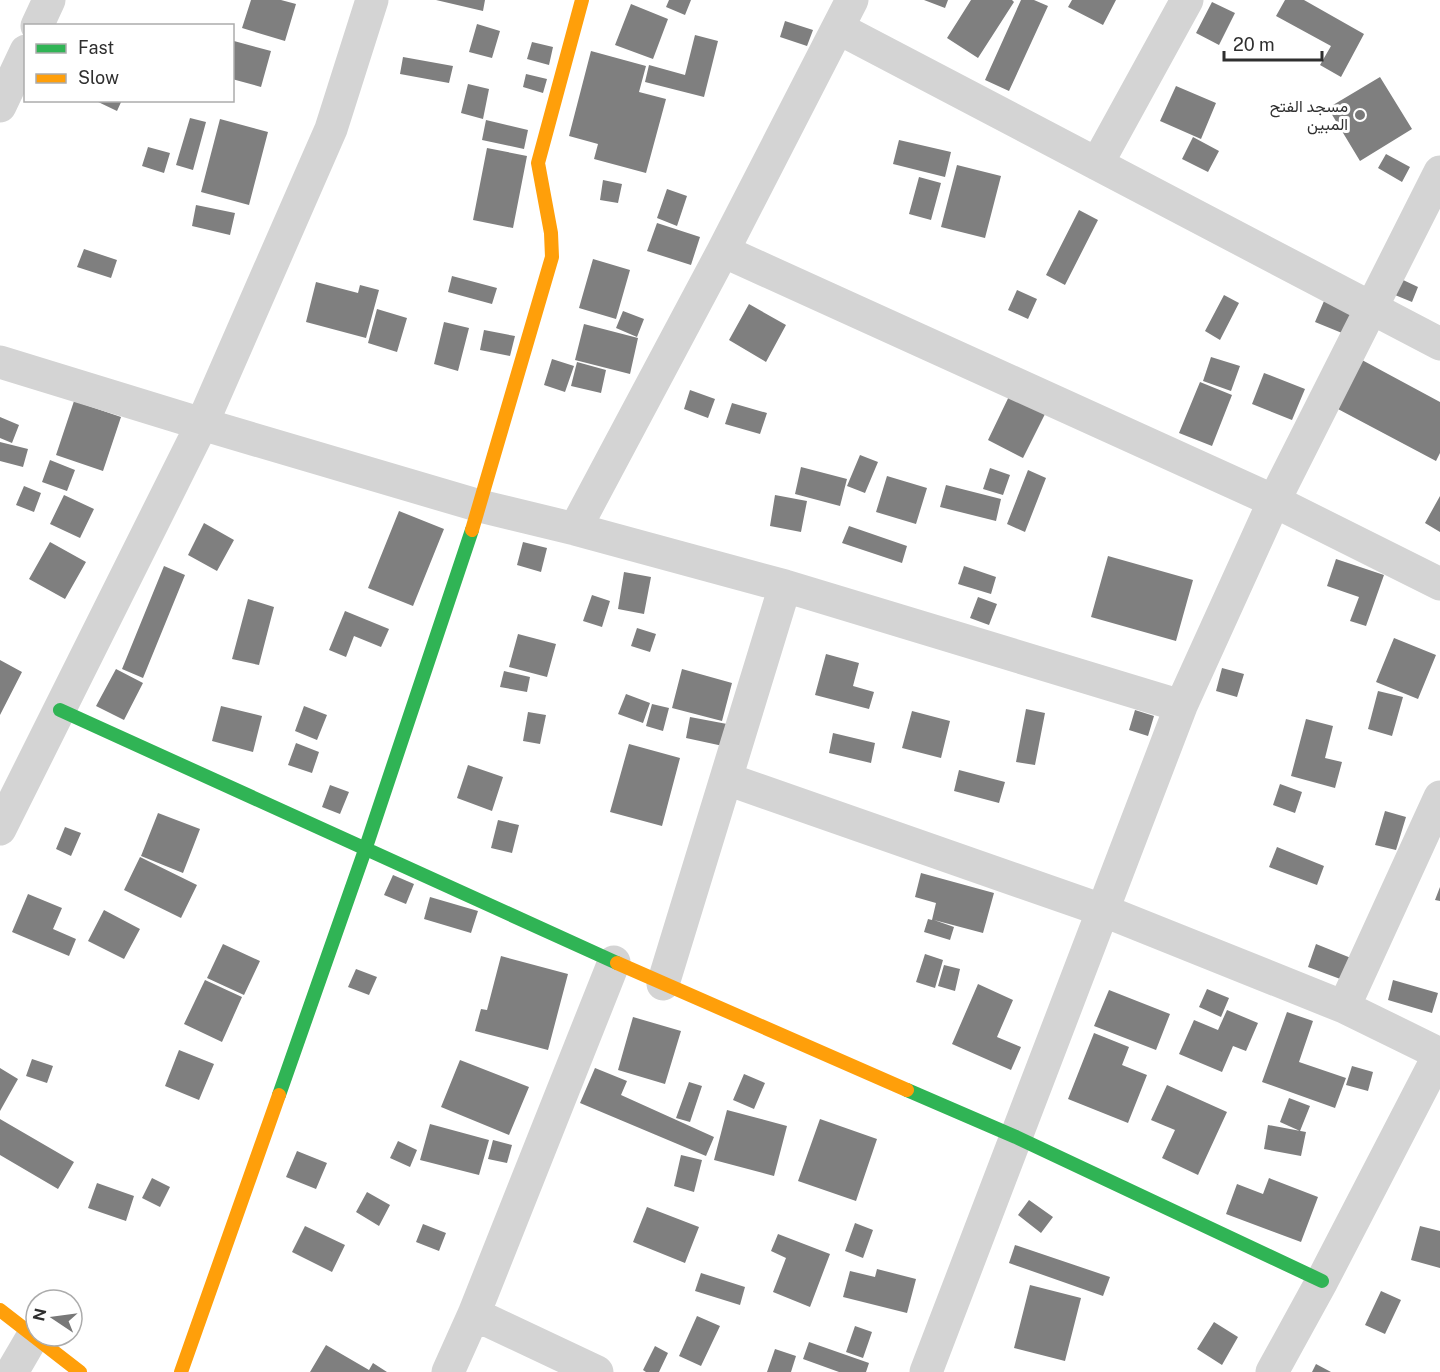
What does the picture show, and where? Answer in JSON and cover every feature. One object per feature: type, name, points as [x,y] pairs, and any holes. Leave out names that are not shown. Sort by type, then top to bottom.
[{"type":"street","points":[[38,24],[49,0]]},
{"type":"street","points":[[0,830],[202,424],[331,129],[372,0]]},
{"type":"street","points":[[181,1372],[365,850],[480,506],[552,257],[551,225],[539,178],[538,163],[582,0]]},
{"type":"street","points":[[1097,164],[1187,0]]},
{"type":"street","points":[[575,529],[723,251],[845,14],[1097,164],[1440,344]]},
{"type":"street","points":[[0,106],[24,55]]},
{"type":"street","points":[[926,1372],[1181,706],[1274,501],[1440,172]]},
{"type":"street","points":[[723,251],[1274,501],[1440,584]]},
{"type":"street","points":[[0,362],[480,506],[575,529],[785,586],[1181,706]]},
{"type":"street","points":[[663,984],[728,780],[785,586]]},
{"type":"street","points":[[60,710],[663,984],[1016,1137],[1322,1281]]},
{"type":"street","points":[[728,780],[1102,910],[1344,1007],[1440,1054],[1272,1372]]},
{"type":"street","points":[[1344,1007],[1440,797]]},
{"type":"street","points":[[448,1372],[474,1314],[614,962]]},
{"type":"street","points":[[0,1310],[24,1329]]},
{"type":"street","points":[[474,1314],[597,1372]]},
{"type":"street","points":[[12,1372],[26,1348]]},
{"type":"street","points":[[49,1348],[80,1372]]},
{"type":"building","points":[[251,0],[281,0],[296,4],[285,41],[242,28]]},
{"type":"building","points":[[436,0],[485,0],[483,11]]},
{"type":"building","points":[[669,0],[691,0],[685,15],[666,7]]},
{"type":"building","points":[[924,0],[948,0],[945,8]]},
{"type":"building","points":[[971,0],[1012,0],[1014,2],[978,58],[947,38]]},
{"type":"building","points":[[1021,0],[1034,0],[1048,6],[1009,91],[985,80]]},
{"type":"building","points":[[1072,0],[1116,0],[1103,25],[1068,7]]},
{"type":"building","points":[[1285,0],[1304,0],[1364,34],[1341,77],[1320,65],[1331,46],[1276,16]]},
{"type":"building","points":[[1212,2],[1235,13],[1219,45],[1196,33]]},
{"type":"building","points":[[631,4],[668,19],[653,59],[615,45]]},
{"type":"building","points":[[785,21],[813,30],[807,46],[780,37]]},
{"type":"building","points":[[477,24],[500,31],[492,58],[469,52]]},
{"type":"building","points":[[695,35],[718,41],[704,97],[645,82],[649,65],[685,75]]},
{"type":"building","points":[[234,41],[271,51],[261,87],[234,80]]},
{"type":"building","points":[[532,42],[553,47],[549,65],[527,59]]},
{"type":"building","points":[[591,51],[646,66],[639,92],[666,99],[646,173],[594,159],[598,144],[569,136]]},
{"type":"building","points":[[403,57],[453,66],[449,83],[400,74]]},
{"type":"building","points":[[526,74],[547,79],[543,93],[523,87]]},
{"type":"building","points":[[1380,77],[1412,129],[1360,161],[1328,108]]},
{"type":"building","points":[[468,84],[489,89],[483,119],[461,113]]},
{"type":"building","points":[[1176,86],[1216,103],[1201,139],[1160,121]]},
{"type":"building","points":[[98,102],[121,102],[117,111]]},
{"type":"building","points":[[190,118],[206,122],[193,170],[176,165]]},
{"type":"building","points":[[220,119],[268,132],[249,205],[201,192]]},
{"type":"building","points":[[486,120],[528,130],[524,149],[482,140]]},
{"type":"building","points":[[1193,137],[1219,151],[1208,172],[1182,159]]},
{"type":"building","points":[[899,140],[951,152],[945,177],[893,164]]},
{"type":"building","points":[[148,147],[170,153],[164,173],[142,166]]},
{"type":"building","points":[[487,148],[527,156],[513,228],[473,220]]},
{"type":"building","points":[[1386,154],[1410,167],[1402,182],[1378,168]]},
{"type":"building","points":[[957,165],[1001,176],[985,238],[941,227]]},
{"type":"building","points":[[919,177],[941,183],[931,220],[909,214]]},
{"type":"building","points":[[603,180],[622,184],[618,203],[600,200]]},
{"type":"building","points":[[667,189],[687,196],[677,226],[657,218]]},
{"type":"building","points":[[196,205],[235,213],[230,235],[192,226]]},
{"type":"building","points":[[1079,210],[1098,220],[1065,285],[1046,275]]},
{"type":"building","points":[[657,223],[700,237],[691,265],[647,251]]},
{"type":"building","points":[[84,249],[117,260],[111,278],[77,267]]},
{"type":"building","points":[[593,259],[630,270],[616,319],[579,308]]},
{"type":"building","points":[[452,276],[497,288],[492,304],[448,292]]},
{"type":"building","points":[[1401,279],[1418,287],[1412,302],[1395,295]]},
{"type":"building","points":[[316,282],[358,293],[360,285],[379,290],[366,338],[306,322]]},
{"type":"building","points":[[1017,290],[1037,299],[1028,319],[1008,310]]},
{"type":"building","points":[[1327,294],[1355,305],[1342,333],[1315,322]]},
{"type":"building","points":[[1224,295],[1239,303],[1220,340],[1205,331]]},
{"type":"building","points":[[749,304],[786,325],[766,362],[729,340]]},
{"type":"building","points":[[377,309],[407,318],[397,352],[368,343]]},
{"type":"building","points":[[623,311],[644,319],[637,337],[616,328]]},
{"type":"building","points":[[444,322],[469,328],[458,371],[434,364]]},
{"type":"building","points":[[584,324],[638,338],[630,374],[575,360]]},
{"type":"building","points":[[484,330],[515,336],[510,356],[480,350]]},
{"type":"building","points":[[1211,357],[1240,366],[1231,391],[1203,381]]},
{"type":"building","points":[[552,359],[574,366],[565,392],[544,385]]},
{"type":"building","points":[[1362,360],[1440,402],[1440,453],[1436,461],[1336,408]]},
{"type":"building","points":[[577,362],[606,370],[601,393],[571,386]]},
{"type":"building","points":[[1264,373],[1305,389],[1292,420],[1252,404]]},
{"type":"building","points":[[1200,382],[1232,395],[1212,446],[1179,433]]},
{"type":"building","points":[[1013,388],[1049,406],[1023,458],[988,440]]},
{"type":"building","points":[[690,390],[715,399],[708,418],[684,409]]},
{"type":"building","points":[[74,401],[121,417],[103,471],[56,455]]},
{"type":"building","points":[[732,403],[767,413],[760,434],[725,424]]},
{"type":"building","points":[[0,417],[19,425],[12,443],[0,438]]},
{"type":"building","points":[[0,442],[28,449],[23,467],[0,461]]},
{"type":"building","points":[[860,455],[878,462],[865,493],[847,486]]},
{"type":"building","points":[[50,460],[75,470],[67,491],[42,482]]},
{"type":"building","points":[[801,467],[847,479],[840,506],[795,494]]},
{"type":"building","points":[[990,468],[1010,475],[1003,495],[983,489]]},
{"type":"building","points":[[1028,470],[1046,478],[1025,532],[1007,524]]},
{"type":"building","points":[[887,476],[927,488],[916,524],[876,512]]},
{"type":"building","points":[[946,485],[1001,499],[996,521],[940,507]]},
{"type":"building","points":[[24,486],[41,493],[34,512],[16,505]]},
{"type":"building","points":[[64,495],[94,509],[80,538],[50,524]]},
{"type":"building","points":[[775,495],[807,501],[801,532],[770,526]]},
{"type":"building","points":[[1440,496],[1440,532],[1425,523]]},
{"type":"building","points":[[399,511],[444,529],[413,606],[368,588]]},
{"type":"building","points":[[204,523],[234,540],[217,571],[188,555]]},
{"type":"building","points":[[849,526],[907,546],[902,563],[842,543]]},
{"type":"building","points":[[50,542],[86,562],[65,599],[29,579]]},
{"type":"building","points":[[523,542],[547,548],[541,572],[517,565]]},
{"type":"building","points":[[1108,556],[1193,580],[1176,641],[1091,617]]},
{"type":"building","points":[[1336,559],[1384,575],[1366,626],[1350,621],[1359,597],[1327,586]]},
{"type":"building","points":[[164,566],[185,575],[143,678],[122,669]]},
{"type":"building","points":[[964,566],[996,577],[991,594],[958,584]]},
{"type":"building","points":[[624,572],[651,577],[644,614],[618,609]]},
{"type":"building","points":[[592,595],[610,601],[602,627],[583,621]]},
{"type":"building","points":[[978,597],[997,604],[989,625],[970,618]]},
{"type":"building","points":[[248,599],[274,607],[259,665],[232,659]]},
{"type":"building","points":[[345,611],[389,629],[381,647],[354,636],[346,657],[329,650]]},
{"type":"building","points":[[637,628],[656,634],[650,652],[631,646]]},
{"type":"building","points":[[518,634],[556,644],[547,677],[509,667]]},
{"type":"building","points":[[1394,638],[1436,655],[1418,699],[1376,682]]},
{"type":"building","points":[[826,654],[859,663],[853,686],[874,692],[869,709],[815,695]]},
{"type":"building","points":[[0,660],[22,672],[0,715]]},
{"type":"building","points":[[1222,668],[1244,674],[1237,697],[1216,691]]},
{"type":"building","points":[[116,669],[143,683],[124,720],[96,706]]},
{"type":"building","points":[[682,669],[732,683],[722,721],[672,708]]},
{"type":"building","points":[[504,671],[530,677],[527,692],[500,687]]},
{"type":"building","points":[[1378,691],[1403,697],[1392,736],[1368,729]]},
{"type":"building","points":[[626,694],[650,703],[643,723],[618,714]]},
{"type":"building","points":[[652,704],[669,708],[663,731],[646,726]]},
{"type":"building","points":[[221,706],[262,716],[253,752],[212,741]]},
{"type":"building","points":[[304,706],[327,715],[317,740],[295,731]]},
{"type":"building","points":[[1026,709],[1045,713],[1035,765],[1016,762]]},
{"type":"building","points":[[1135,710],[1154,716],[1148,736],[1129,730]]},
{"type":"building","points":[[912,711],[950,721],[941,758],[902,748]]},
{"type":"building","points":[[528,712],[546,715],[540,744],[523,741]]},
{"type":"building","points":[[690,717],[727,724],[723,746],[686,738]]},
{"type":"building","points":[[1306,719],[1333,726],[1325,758],[1342,762],[1335,788],[1291,776]]},
{"type":"building","points":[[833,733],[875,743],[871,763],[829,753]]},
{"type":"building","points":[[296,743],[319,752],[312,773],[288,765]]},
{"type":"building","points":[[629,744],[680,758],[662,826],[610,812]]},
{"type":"building","points":[[468,765],[503,777],[492,811],[457,798]]},
{"type":"building","points":[[959,770],[1005,782],[999,803],[954,791]]},
{"type":"building","points":[[1280,784],[1302,792],[1295,813],[1273,805]]},
{"type":"building","points":[[330,785],[349,792],[340,814],[322,807]]},
{"type":"building","points":[[1385,811],[1406,817],[1396,850],[1375,845]]},
{"type":"building","points":[[158,813],[200,829],[183,873],[141,856]]},
{"type":"building","points":[[498,820],[519,825],[512,853],[491,848]]},
{"type":"building","points":[[65,827],[81,833],[71,856],[56,849]]},
{"type":"building","points":[[1277,847],[1324,866],[1317,885],[1269,867]]},
{"type":"building","points":[[140,857],[197,885],[181,918],[124,890]]},
{"type":"building","points":[[921,873],[994,893],[983,933],[934,920],[954,927],[950,940],[924,932],[928,919],[932,920],[936,903],[915,897]]},
{"type":"building","points":[[393,875],[414,884],[406,904],[384,895]]},
{"type":"building","points":[[1440,887],[1440,901],[1435,900]]},
{"type":"building","points":[[28,894],[62,908],[53,929],[76,939],[69,956],[12,932]]},
{"type":"building","points":[[430,897],[478,911],[471,933],[424,919]]},
{"type":"building","points":[[104,910],[140,929],[124,959],[88,941]]},
{"type":"building","points":[[223,944],[260,961],[244,995],[207,978]]},
{"type":"building","points":[[1316,944],[1351,958],[1343,980],[1308,967]]},
{"type":"building","points":[[925,954],[943,960],[935,988],[916,982]]},
{"type":"building","points":[[501,956],[568,974],[548,1050],[475,1031],[481,1009],[487,1010]]},
{"type":"building","points":[[944,965],[960,969],[955,991],[938,986]]},
{"type":"building","points":[[356,969],[377,977],[369,995],[348,987]]},
{"type":"building","points":[[205,980],[242,997],[222,1042],[184,1024]]},
{"type":"building","points":[[1393,980],[1438,993],[1432,1013],[1388,1000]]},
{"type":"building","points":[[978,984],[1013,1000],[997,1037],[1021,1047],[1011,1070],[952,1044]]},
{"type":"building","points":[[1207,989],[1229,998],[1221,1017],[1199,1007]]},
{"type":"building","points":[[1109,990],[1170,1014],[1156,1050],[1094,1026]]},
{"type":"building","points":[[1227,1010],[1258,1023],[1246,1051],[1233,1046],[1222,1072],[1179,1054],[1194,1020],[1218,1030]]},
{"type":"building","points":[[1287,1012],[1313,1021],[1299,1062],[1346,1078],[1335,1108],[1262,1082]]},
{"type":"building","points":[[633,1017],[681,1031],[665,1084],[618,1070]]},
{"type":"building","points":[[1094,1033],[1129,1047],[1122,1065],[1147,1075],[1128,1123],[1068,1099]]},
{"type":"building","points":[[179,1050],[214,1064],[199,1100],[165,1086]]},
{"type":"building","points":[[32,1059],[53,1066],[47,1083],[26,1076]]},
{"type":"building","points":[[460,1060],[529,1087],[509,1135],[441,1107]]},
{"type":"building","points":[[1352,1066],[1373,1072],[1368,1091],[1346,1085]]},
{"type":"building","points":[[0,1068],[18,1079],[0,1111]]},
{"type":"building","points":[[595,1068],[627,1081],[621,1095],[714,1137],[706,1156],[580,1103]]},
{"type":"building","points":[[744,1074],[765,1083],[754,1109],[733,1100]]},
{"type":"building","points":[[689,1082],[702,1086],[690,1122],[676,1118]]},
{"type":"building","points":[[1167,1085],[1227,1112],[1198,1175],[1162,1158],[1175,1130],[1151,1120]]},
{"type":"building","points":[[1289,1098],[1310,1106],[1300,1131],[1280,1122]]},
{"type":"building","points":[[727,1110],[787,1126],[774,1176],[714,1160]]},
{"type":"building","points":[[0,1119],[74,1162],[58,1189],[0,1155]]},
{"type":"building","points":[[820,1119],[877,1139],[856,1201],[798,1181]]},
{"type":"building","points":[[430,1124],[489,1140],[479,1175],[420,1160]]},
{"type":"building","points":[[1268,1125],[1306,1132],[1301,1156],[1264,1149]]},
{"type":"building","points":[[493,1140],[512,1145],[507,1163],[488,1159]]},
{"type":"building","points":[[398,1141],[417,1150],[410,1167],[390,1158]]},
{"type":"building","points":[[297,1151],[327,1163],[316,1189],[286,1177]]},
{"type":"building","points":[[681,1155],[702,1160],[694,1192],[674,1186]]},
{"type":"building","points":[[152,1178],[170,1187],[160,1207],[142,1198]]},
{"type":"building","points":[[1269,1178],[1318,1197],[1301,1242],[1226,1214],[1237,1184],[1263,1194]]},
{"type":"building","points":[[97,1183],[134,1196],[126,1221],[88,1208]]},
{"type":"building","points":[[367,1192],[390,1205],[379,1226],[356,1212]]},
{"type":"building","points":[[1029,1200],[1053,1217],[1041,1233],[1018,1215]]},
{"type":"building","points":[[647,1207],[699,1227],[685,1263],[633,1242]]},
{"type":"building","points":[[855,1223],[873,1230],[863,1258],[845,1251]]},
{"type":"building","points":[[423,1224],[446,1233],[439,1251],[416,1242]]},
{"type":"building","points":[[305,1226],[345,1245],[332,1272],[292,1252]]},
{"type":"building","points":[[1420,1226],[1440,1231],[1440,1268],[1411,1260]]},
{"type":"building","points":[[778,1234],[830,1254],[810,1307],[773,1292],[786,1258],[771,1251]]},
{"type":"building","points":[[1015,1245],[1110,1277],[1103,1296],[1009,1263]]},
{"type":"building","points":[[877,1269],[916,1279],[907,1313],[843,1297],[850,1271],[875,1277]]},
{"type":"building","points":[[701,1273],[745,1287],[740,1305],[695,1291]]},
{"type":"building","points":[[1030,1285],[1081,1298],[1065,1361],[1014,1348]]},
{"type":"building","points":[[1381,1291],[1401,1300],[1385,1334],[1365,1325]]},
{"type":"building","points":[[697,1316],[720,1326],[701,1366],[679,1356]]},
{"type":"building","points":[[1214,1322],[1238,1337],[1222,1365],[1197,1349]]},
{"type":"building","points":[[855,1326],[872,1332],[863,1358],[846,1352]]},
{"type":"building","points":[[809,1342],[869,1363],[866,1372],[839,1372],[803,1359]]},
{"type":"building","points":[[326,1345],[369,1370],[373,1363],[387,1372],[310,1372]]},
{"type":"building","points":[[655,1346],[668,1353],[659,1372],[646,1372],[643,1370]]},
{"type":"building","points":[[775,1349],[796,1356],[791,1372],[767,1372]]},
{"type":"building","points":[[1316,1364],[1331,1372],[1312,1372]]},
{"type":"traffic: fast","points":[[279,1095],[365,850],[472,530]]},
{"type":"traffic: fast","points":[[60,710],[617,963]]},
{"type":"traffic: fast","points":[[907,1090],[1016,1137],[1322,1281]]},
{"type":"traffic: slow","points":[[472,530],[552,257],[551,233],[538,163],[582,0]]},
{"type":"traffic: slow","points":[[617,963],[907,1090]]},
{"type":"traffic: slow","points":[[181,1372],[279,1095]]},
{"type":"traffic: slow","points":[[0,1310],[80,1372]]},
{"type":"place","name":"مسجد الفتح المبين","points":[[1360,115]]}]
